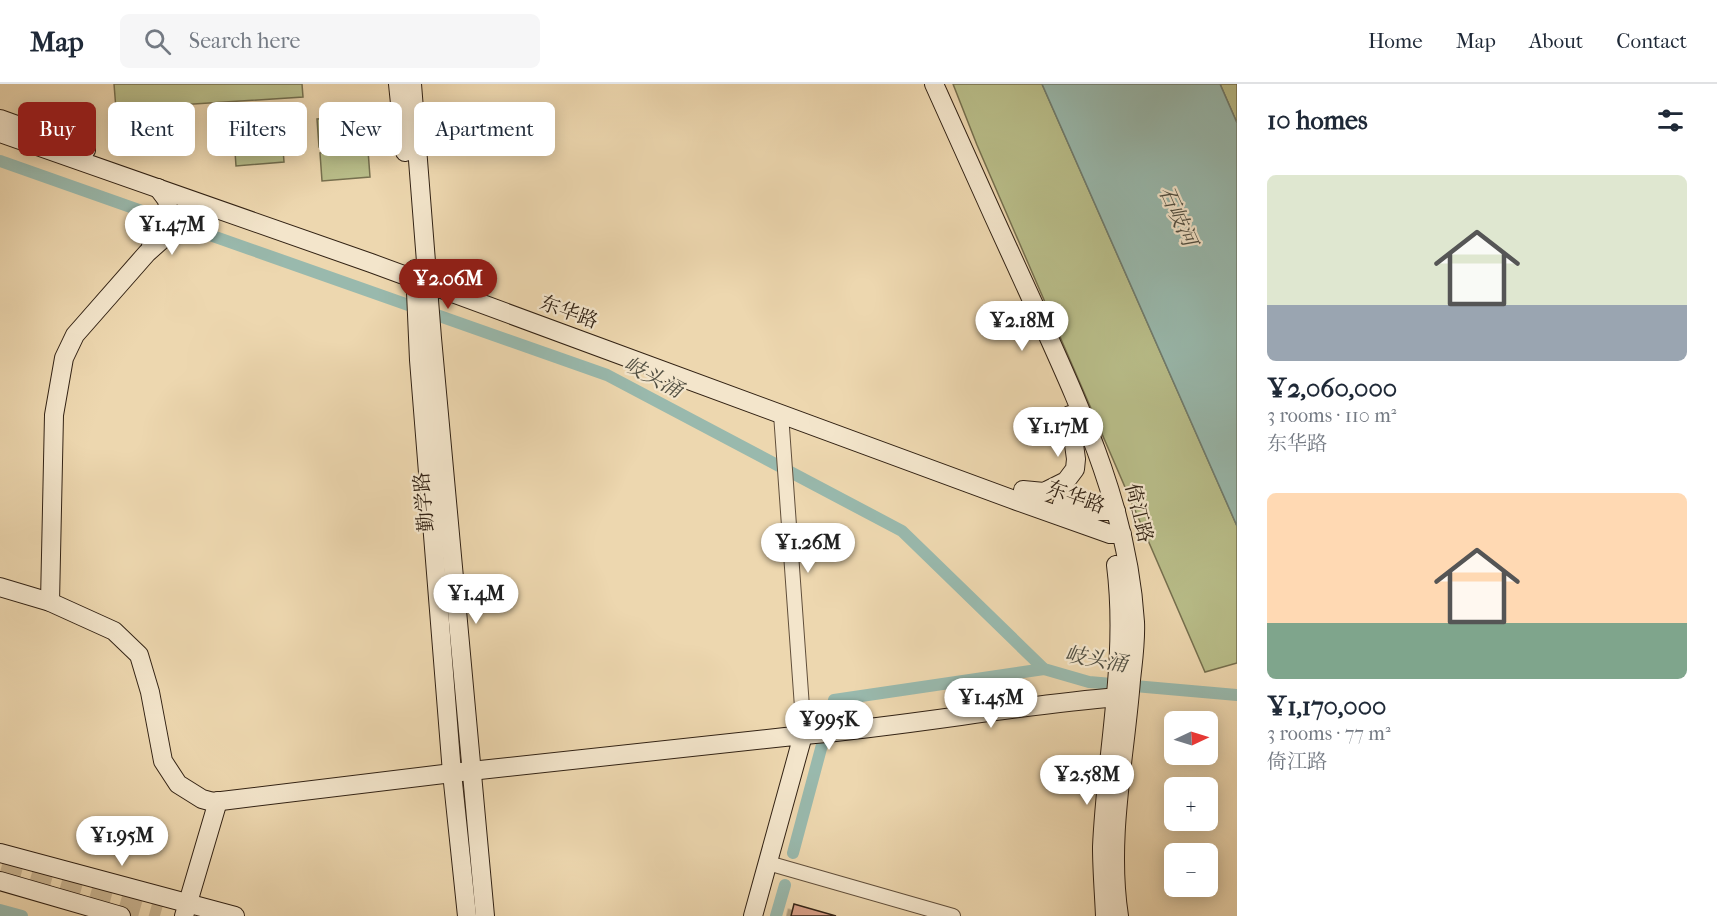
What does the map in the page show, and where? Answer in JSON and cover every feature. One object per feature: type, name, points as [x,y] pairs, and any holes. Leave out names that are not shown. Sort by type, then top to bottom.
[{"type":"main road","name":"勤学路","points":[[398,84],[422,277]]},
{"type":"main road","name":"勤学路","points":[[412,84],[452,773],[467,916]]},
{"type":"main road","name":"倚江路","points":[[922,84],[1111,511]]},
{"type":"main road","name":"倚江路","points":[[934,84],[1082,410],[1108,478],[1116,534],[1119,585],[1127,623],[1116,851],[1119,916]]},
{"type":"main road","name":"东华路","points":[[0,118],[781,414],[1116,534]]},
{"type":"main road","name":"东华路","points":[[0,133],[218,211],[422,277],[1080,511],[1111,511]]},
{"type":"main road","points":[[158,188],[167,200],[167,228]]},
{"type":"main road","points":[[50,602],[54,415],[64,358],[75,335],[167,228],[193,212],[210,209],[218,211]]},
{"type":"main road","name":"勤学路","points":[[425,335],[486,916]]},
{"type":"main road","points":[[1023,490],[1044,492],[1066,481],[1075,469],[1076,459],[1070,415]]},
{"type":"main road","points":[[0,587],[50,602],[114,631],[139,655],[150,692],[163,761],[178,784],[202,799],[218,801],[452,773],[852,731],[1043,703],[1123,698]]},
{"type":"main road","name":"倚江路","points":[[1105,916],[1102,849],[1107,780],[1123,698]]},
{"type":"main road","points":[[753,916],[803,735]]},
{"type":"main road","points":[[186,910],[218,801]]},
{"type":"main road","points":[[0,853],[186,910],[235,916]]},
{"type":"main road","points":[[0,881],[121,916]]},
{"type":"street","points":[[781,414],[803,735]]},
{"type":"street","points":[[768,863],[953,916]]},
{"type":"green space","points":[[114,84],[302,84],[303,97],[195,104],[195,102],[115,102]]},
{"type":"green space","points":[[953,84],[1042,84],[1237,526],[1237,663],[1205,672],[977,145]]},
{"type":"green space","points":[[1220,84],[1237,84],[1237,123]]},
{"type":"green space","points":[[317,119],[319,119],[319,147]]},
{"type":"green space","points":[[235,156],[284,156],[284,162],[236,166]]},
{"type":"green space","points":[[320,156],[368,156],[370,177],[322,181]]},
{"type":"water","name":"石岐河","points":[[1042,84],[1220,84],[1237,123],[1237,526]]},
{"type":"building","points":[[794,904],[836,916],[791,916]]},
{"type":"waterway","name":"岐头涌","points":[[0,161],[607,375],[902,531],[1044,669],[1089,682],[1237,695]]},
{"type":"waterway","points":[[793,853],[834,700],[1044,669]]},
{"type":"waterway","points":[[776,916],[785,885]]},
{"type":"waterway","points":[[0,910],[22,916]]},
{"type":"tunnel","points":[[0,872],[160,916]]}]
